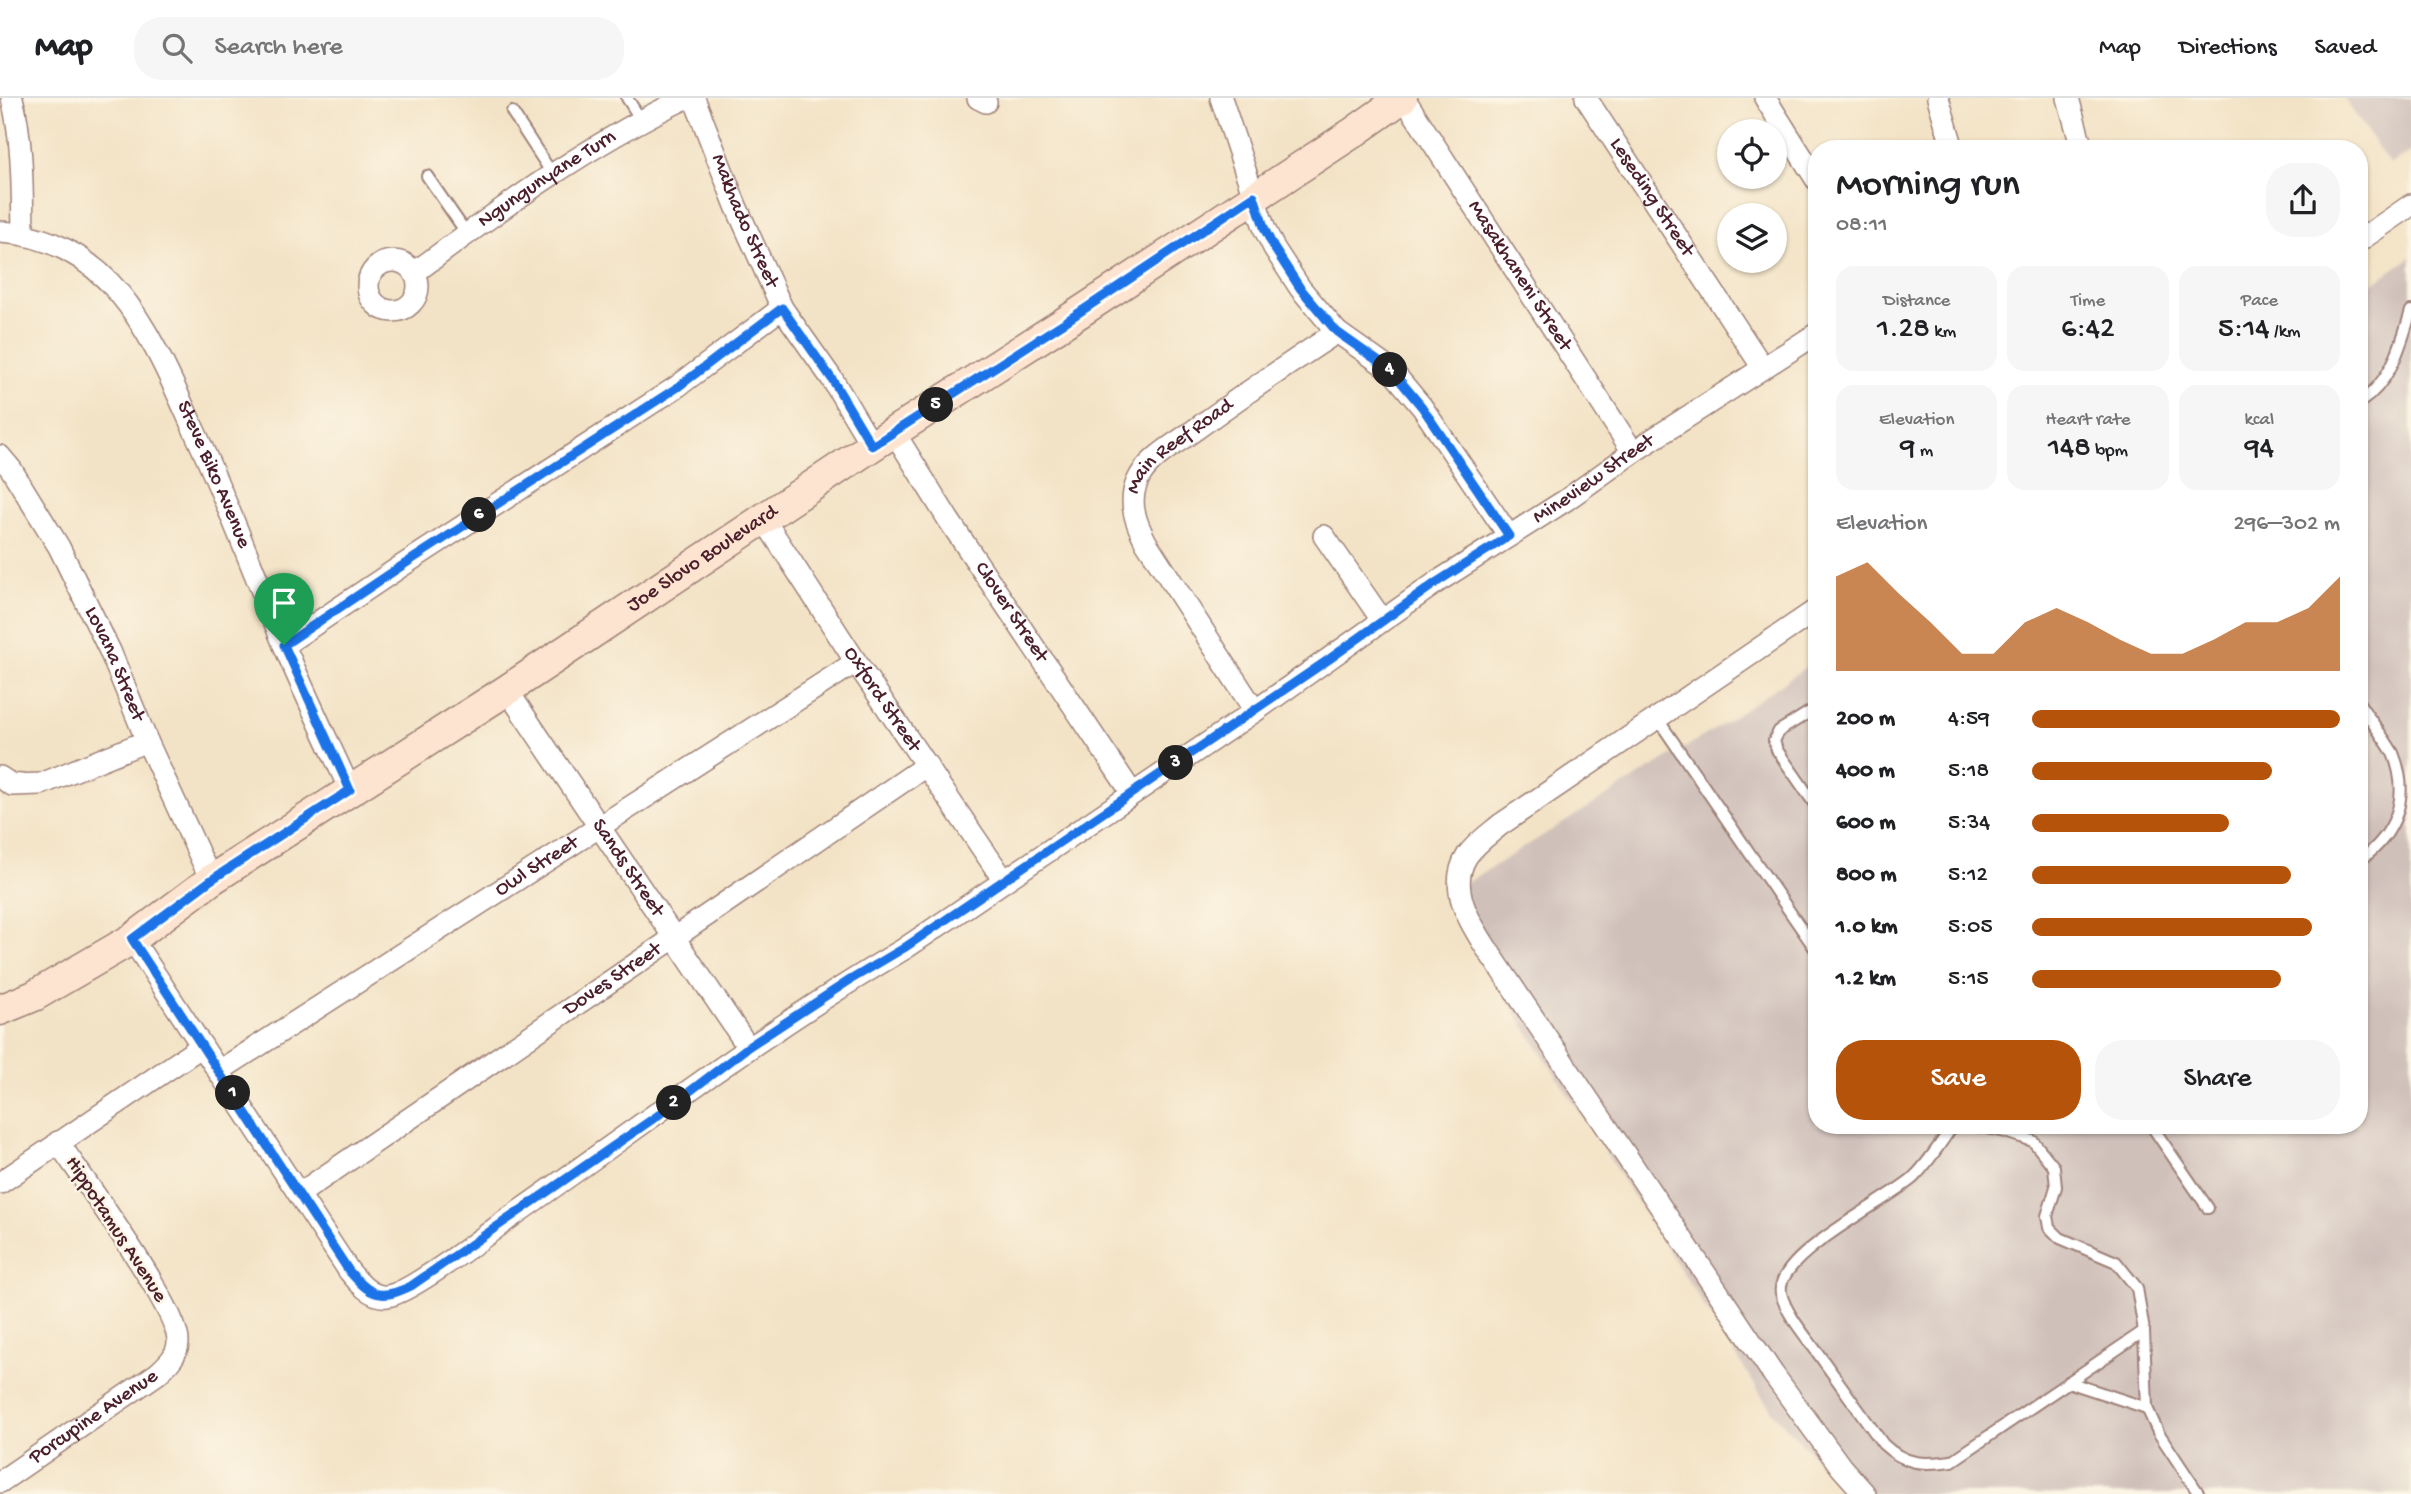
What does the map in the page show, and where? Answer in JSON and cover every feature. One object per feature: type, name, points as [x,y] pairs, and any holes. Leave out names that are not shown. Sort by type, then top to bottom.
[{"type":"street","points":[[12,98],[20,143],[23,233]]},
{"type":"street","name":"Ngungunyane Turn","points":[[414,273],[553,175],[641,120],[686,98]]},
{"type":"street","name":"Makhado Street","points":[[695,98],[736,206],[782,308],[832,379],[883,439]]},
{"type":"street","points":[[1221,98],[1265,230],[1300,288],[1337,332],[1392,371],[1422,407],[1509,536]]},
{"type":"street","name":"Joe Slovo Boulevard","points":[[0,1010],[34,996],[132,939],[211,880],[507,690],[763,518],[1403,98]]},
{"type":"street","name":"Masakhaneni Street","points":[[1403,98],[1517,269],[1633,452]]},
{"type":"street","name":"Leseding Street","points":[[1586,98],[1763,368]]},
{"type":"street","points":[[1765,98],[1808,166]]},
{"type":"street","points":[[1938,98],[1950,140]]},
{"type":"street","points":[[2068,98],[2080,140]]},
{"type":"street","points":[[2368,235],[2411,205]]},
{"type":"street","name":"Steve Biko Avenue","points":[[0,232],[23,233],[71,251],[102,274],[134,315],[175,389],[226,501],[284,645],[350,790]]},
{"type":"street","points":[[284,645],[678,387],[782,308]]},
{"type":"street","name":"Main Reef Road","points":[[1255,711],[1136,525],[1133,493],[1143,470],[1165,452],[1247,392],[1337,332]]},
{"type":"street","name":"Mineview Street","points":[[299,1194],[349,1271],[362,1286],[376,1295],[387,1296],[411,1286],[660,1114],[748,1047],[904,948],[1255,711],[1382,620],[1808,339]]},
{"type":"street","name":"Clover Street","points":[[883,439],[948,519],[1132,793]]},
{"type":"street","name":"Lovana Street","points":[[0,456],[11,468],[59,547],[110,651],[147,741],[211,880]]},
{"type":"street","name":"Oxford Street","points":[[763,518],[856,662],[1003,879]]},
{"type":"street","points":[[1324,536],[1382,620]]},
{"type":"street","points":[[1808,615],[1500,825],[1466,857],[1460,881],[1468,920],[1487,949],[1773,1374],[1840,1467],[1865,1494]]},
{"type":"street","name":"Owl Street","points":[[219,1071],[856,662]]},
{"type":"street","name":"Sands Street","points":[[507,690],[748,1047]]},
{"type":"street","points":[[0,777],[12,785],[33,786],[147,741]]},
{"type":"street","name":"Doves Street","points":[[299,1194],[927,765]]},
{"type":"street","points":[[132,939],[299,1194]]},
{"type":"street","points":[[58,1142],[202,1045]]},
{"type":"street","name":"Hippotamus Avenue","points":[[0,1183],[58,1142],[160,1294],[178,1334],[178,1345]]},
{"type":"street","name":"Porcupine Avenue","points":[[0,1482],[158,1374],[169,1363],[178,1345]]},
{"type":"lane","points":[[627,98],[641,120]]},
{"type":"lane","points":[[512,112],[553,175]]},
{"type":"lane","points":[[427,176],[467,234]]},
{"type":"lane","points":[[2368,397],[2386,378],[2411,311]]},
{"type":"lane","points":[[1808,714],[1779,731],[1774,741],[1777,750],[1808,795]]},
{"type":"lane","points":[[2368,716],[2393,754],[2400,771],[2403,791],[2402,810],[2388,836],[2368,853]]},
{"type":"lane","points":[[1657,718],[1808,938]]},
{"type":"lane","points":[[1947,1134],[1914,1177],[1802,1255],[1784,1274],[1780,1284],[1782,1296],[1800,1329],[1883,1444],[1895,1455],[1911,1462],[1932,1464],[1952,1461],[2144,1331]]},
{"type":"lane","points":[[2012,1134],[2033,1141],[2054,1167],[2056,1187],[2047,1216],[2049,1227],[2060,1238],[2116,1262],[2137,1288],[2144,1331],[2147,1408],[2158,1432],[2199,1494]]},
{"type":"lane","points":[[2157,1134],[2208,1208]]},
{"type":"lane","points":[[2068,1382],[2147,1408]]},
{"type":"shaded area","points":[[2344,98],[2411,98],[2411,151],[2390,165]]},
{"type":"shaded area","points":[[2411,257],[2411,1494],[1850,1494],[1773,1413],[1442,898],[1728,721],[1808,666],[1808,1134],[2368,1134],[2368,287]]},
{"type":"route","points":[[1254,196],[1274,248],[1300,288],[1337,332],[1392,371],[1422,407],[1509,536],[1437,582],[1255,711],[904,948],[748,1047],[660,1114],[476,1242],[411,1286],[387,1296],[376,1295],[362,1286],[349,1271],[132,939],[211,880],[350,790],[284,645],[678,387],[782,308],[832,379],[872,446],[1254,196]]}]
